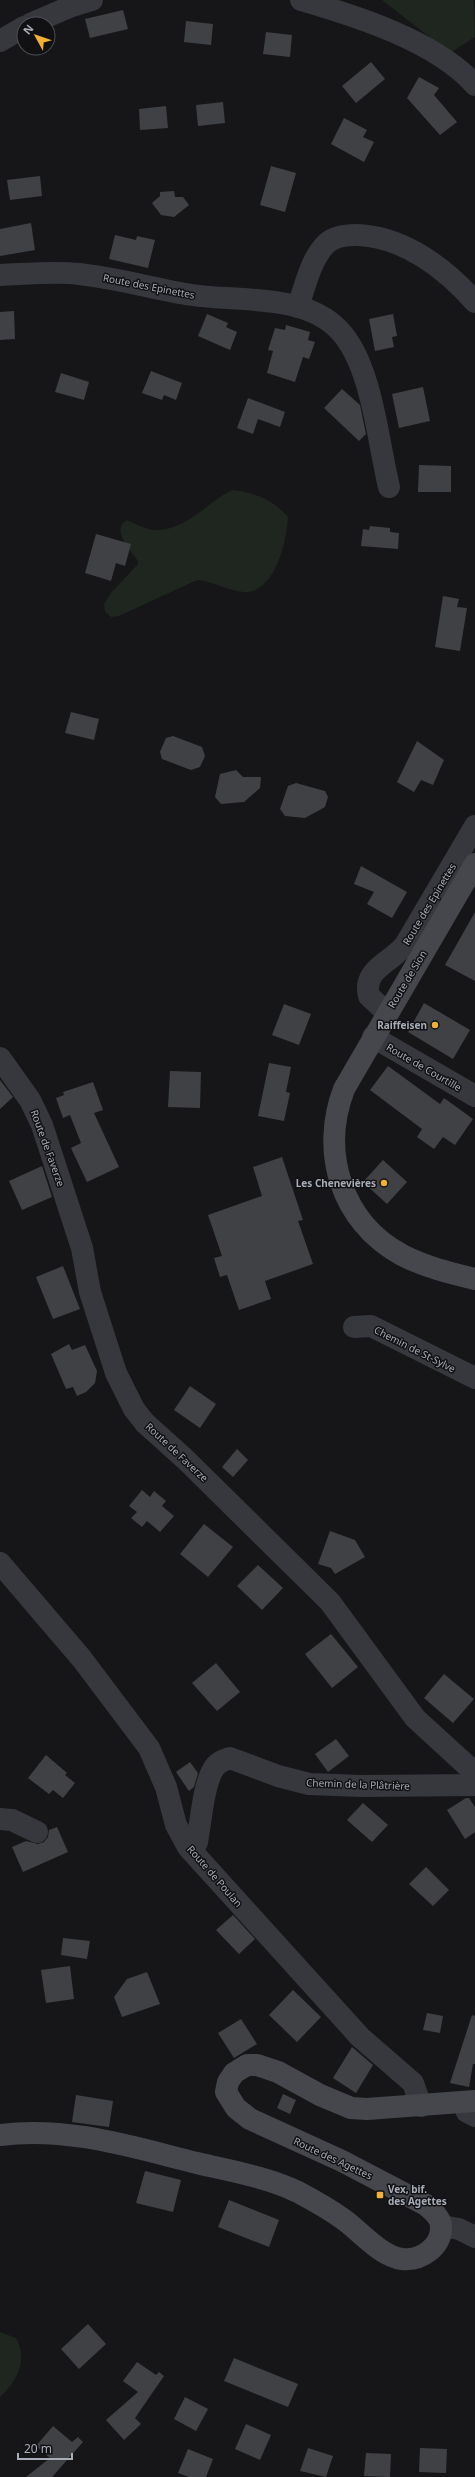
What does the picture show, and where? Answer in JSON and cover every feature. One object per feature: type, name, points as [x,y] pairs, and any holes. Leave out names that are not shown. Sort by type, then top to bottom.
[{"type":"street","points":[[49,16],[72,6],[92,0]]},
{"type":"street","points":[[301,0],[387,29],[450,64],[475,85]]},
{"type":"street","points":[[0,41],[16,32]]},
{"type":"street","points":[[298,307],[313,264],[323,248],[338,237],[354,235],[387,240],[423,257],[448,276],[475,302]]},
{"type":"street","name":"Route des Epinettes","points":[[0,275],[77,274],[112,278],[193,295],[250,299],[314,311],[328,319],[340,330],[350,344],[375,415],[389,487]]},
{"type":"street","name":"Route des Epinettes","points":[[387,1013],[369,996],[369,979],[376,970],[393,958],[405,945],[475,826]]},
{"type":"street","name":"Route de Sion","points":[[475,864],[344,1089],[336,1115],[333,1142],[341,1184],[363,1222],[393,1249],[425,1265],[475,1279]]},
{"type":"street","name":"Route de Courtille","points":[[373,1037],[475,1096]]},
{"type":"street","name":"Route de Faverze","points":[[0,1058],[30,1100],[42,1125],[82,1248],[90,1292],[116,1373],[134,1409],[146,1423],[190,1464],[330,1602],[415,1718],[475,1773]]},
{"type":"street","name":"Chemin de St-Sylve","points":[[354,1326],[371,1326],[475,1378]]},
{"type":"street","name":"Route de Poulan","points":[[0,1563],[82,1659],[149,1748],[166,1787],[176,1825],[192,1851],[360,2037],[413,2083],[421,2106]]},
{"type":"street","name":"Chemin de la Plâtrière","points":[[192,1851],[197,1842],[209,1780],[214,1768],[222,1761],[230,1758],[278,1776],[309,1784],[361,1786],[475,1785]]},
{"type":"street","points":[[0,1819],[12,1820],[37,1832]]},
{"type":"street","name":"Route des Agettes","points":[[442,2226],[436,2214],[411,2195],[250,2119],[236,2108],[226,2092],[228,2082],[234,2074],[247,2065],[257,2065],[278,2072],[320,2095],[352,2108],[367,2109],[421,2106],[471,2106]]},
{"type":"street","points":[[0,2135],[36,2132],[76,2135],[252,2176],[298,2192],[330,2210],[395,2258],[413,2259],[423,2256],[433,2248],[438,2241],[442,2226],[459,2229],[475,2238]]},
{"type":"shaded area","points":[[382,0],[474,0],[475,37],[450,53]]},
{"type":"shaded area","points":[[232,490],[263,498],[276,506],[288,517],[282,551],[271,575],[264,584],[255,590],[244,592],[197,580],[119,616],[111,617],[105,612],[104,604],[111,593],[138,564],[138,561],[121,535],[122,524],[127,520],[153,530],[175,526],[195,516]]},
{"type":"shaded area","points":[[0,2332],[16,2338],[21,2355],[21,2362],[12,2384],[0,2397]]},
{"type":"building","points":[[123,10],[128,29],[90,38],[85,19]]},
{"type":"building","points":[[186,21],[213,24],[211,45],[184,42]]},
{"type":"building","points":[[266,32],[292,35],[290,57],[263,54]]},
{"type":"building","points":[[371,62],[385,79],[356,103],[342,86]]},
{"type":"building","points":[[419,77],[439,88],[434,95],[457,122],[440,135],[407,98]]},
{"type":"building","points":[[223,102],[225,123],[198,126],[196,105]]},
{"type":"building","points":[[166,106],[168,128],[140,130],[139,109]]},
{"type":"building","points":[[344,118],[367,130],[363,137],[374,142],[364,162],[331,144]]},
{"type":"building","points":[[271,166],[296,173],[285,212],[260,205]]},
{"type":"building","points":[[40,176],[42,196],[10,200],[7,180]]},
{"type":"building","points":[[174,191],[175,197],[183,197],[189,205],[174,217],[161,215],[152,203],[160,196],[160,192]]},
{"type":"building","points":[[31,223],[35,250],[0,256],[0,229]]},
{"type":"building","points":[[115,235],[136,240],[137,236],[155,240],[148,268],[109,259]]},
{"type":"building","points":[[14,311],[15,339],[0,340],[0,312]]},
{"type":"building","points":[[207,314],[228,323],[226,327],[237,332],[230,350],[198,336]]},
{"type":"building","points":[[393,314],[397,336],[392,337],[394,347],[375,351],[369,319]]},
{"type":"building","points":[[286,325],[310,332],[308,340],[315,342],[309,359],[303,357],[295,382],[267,373],[273,351],[268,350],[275,328],[285,330]]},
{"type":"building","points":[[151,371],[182,383],[176,400],[164,395],[162,400],[142,393]]},
{"type":"building","points":[[61,373],[89,382],[84,400],[55,392]]},
{"type":"building","points":[[423,387],[430,421],[399,428],[392,394]]},
{"type":"building","points":[[342,389],[360,405],[366,434],[359,441],[324,408]]},
{"type":"building","points":[[248,398],[285,412],[280,427],[258,419],[253,434],[237,428]]},
{"type":"building","points":[[419,465],[451,466],[451,492],[418,492]]},
{"type":"building","points":[[370,526],[390,528],[390,532],[399,533],[398,549],[361,546],[363,529],[369,530]]},
{"type":"building","points":[[96,534],[131,544],[125,566],[116,563],[111,581],[85,573]]},
{"type":"building","points":[[443,596],[459,599],[457,607],[467,608],[460,651],[435,647]]},
{"type":"building","points":[[71,712],[99,719],[94,740],[65,733]]},
{"type":"building","points":[[173,736],[202,747],[205,756],[200,767],[191,770],[162,759],[160,752],[166,738]]},
{"type":"building","points":[[417,741],[444,760],[433,785],[421,780],[414,792],[397,782]]},
{"type":"building","points":[[236,770],[243,777],[261,777],[260,788],[244,802],[221,804],[215,797],[220,774]]},
{"type":"building","points":[[296,783],[325,791],[328,797],[325,807],[305,818],[285,816],[280,809],[288,786]]},
{"type":"building","points":[[361,866],[407,892],[392,918],[367,904],[374,892],[354,884]]},
{"type":"building","points":[[475,912],[475,981],[445,965]]},
{"type":"building","points":[[424,1003],[470,1030],[453,1059],[408,1032]]},
{"type":"building","points":[[284,1004],[311,1014],[299,1045],[272,1035]]},
{"type":"building","points":[[269,1063],[291,1067],[286,1092],[290,1093],[284,1121],[258,1116]]},
{"type":"building","points":[[388,1066],[440,1104],[444,1098],[473,1119],[455,1145],[443,1137],[434,1149],[417,1137],[422,1129],[370,1090]]},
{"type":"building","points":[[170,1071],[201,1072],[200,1108],[168,1107]]},
{"type":"building","points":[[0,1080],[13,1097],[0,1109]]},
{"type":"building","points":[[93,1082],[103,1110],[94,1113],[119,1167],[87,1182],[71,1148],[81,1143],[70,1115],[63,1118],[56,1098],[64,1095],[63,1092]]},
{"type":"building","points":[[282,1157],[303,1220],[298,1221],[313,1264],[265,1281],[271,1299],[239,1310],[227,1275],[220,1277],[214,1258],[222,1256],[208,1215],[262,1196],[253,1167]]},
{"type":"building","points":[[383,1160],[407,1182],[387,1204],[363,1182]]},
{"type":"building","points":[[42,1166],[52,1197],[22,1210],[9,1181]]},
{"type":"building","points":[[63,1266],[80,1309],[53,1319],[36,1277]]},
{"type":"building","points":[[69,1344],[72,1350],[85,1345],[97,1371],[95,1383],[86,1392],[77,1396],[73,1387],[66,1389],[51,1354]]},
{"type":"building","points":[[190,1386],[216,1404],[200,1428],[174,1410]]},
{"type":"building","points":[[237,1449],[248,1460],[233,1477],[222,1467]]},
{"type":"building","points":[[142,1490],[150,1497],[154,1491],[166,1501],[162,1506],[174,1516],[160,1532],[147,1521],[142,1527],[131,1518],[137,1512],[129,1506]]},
{"type":"building","points":[[204,1524],[233,1547],[208,1577],[180,1554]]},
{"type":"building","points":[[330,1531],[355,1540],[365,1557],[335,1574],[331,1568],[318,1564]]},
{"type":"building","points":[[258,1565],[283,1588],[262,1610],[237,1586]]},
{"type":"building","points":[[331,1634],[358,1667],[332,1688],[305,1654]]},
{"type":"building","points":[[216,1663],[240,1692],[217,1711],[192,1683]]},
{"type":"building","points":[[444,1674],[474,1699],[453,1723],[424,1698]]},
{"type":"building","points":[[336,1739],[349,1756],[328,1772],[315,1754]]},
{"type":"building","points":[[46,1755],[67,1773],[65,1775],[75,1783],[63,1798],[53,1790],[49,1794],[28,1778]]},
{"type":"building","points":[[190,1762],[198,1773],[194,1787],[189,1791],[176,1772]]},
{"type":"building","points":[[466,1798],[469,1798],[475,1807],[475,1832],[465,1839],[447,1810]]},
{"type":"building","points":[[363,1803],[388,1825],[372,1842],[347,1820]]},
{"type":"building","points":[[57,1827],[68,1852],[23,1872],[12,1847],[26,1841],[38,1844],[44,1842],[48,1837],[49,1830]]},
{"type":"building","points":[[426,1867],[449,1890],[433,1906],[409,1884]]},
{"type":"building","points":[[233,1915],[255,1939],[239,1954],[216,1930]]},
{"type":"building","points":[[63,1938],[90,1941],[87,1959],[61,1955]]},
{"type":"building","points":[[70,1966],[74,1999],[46,2003],[41,1970]]},
{"type":"building","points":[[147,1972],[160,2004],[122,2017],[114,1997],[127,1979]]},
{"type":"building","points":[[293,1990],[321,2017],[297,2042],[269,2015]]},
{"type":"building","points":[[427,2013],[443,2016],[440,2033],[423,2030]]},
{"type":"building","points":[[472,2015],[475,2016],[475,2064],[473,2064],[469,2087],[450,2083]]},
{"type":"building","points":[[241,2019],[257,2044],[234,2058],[218,2033]]},
{"type":"building","points":[[352,2047],[373,2065],[356,2093],[333,2078]]},
{"type":"building","points":[[283,2094],[296,2100],[290,2114],[277,2108]]},
{"type":"building","points":[[76,2095],[113,2101],[109,2127],[72,2122]]},
{"type":"building","points":[[145,2171],[181,2180],[173,2212],[136,2203]]},
{"type":"building","points":[[229,2200],[279,2220],[269,2247],[218,2227]]},
{"type":"building","points":[[88,2324],[106,2344],[79,2369],[61,2349]]},
{"type":"building","points":[[234,2358],[298,2384],[288,2407],[224,2381]]},
{"type":"building","points":[[137,2362],[156,2375],[159,2372],[164,2376],[135,2418],[141,2424],[124,2440],[106,2420],[138,2392],[123,2381]]},
{"type":"building","points":[[185,2397],[208,2409],[196,2431],[174,2419]]},
{"type":"building","points":[[246,2424],[271,2435],[260,2460],[235,2449]]},
{"type":"building","points":[[53,2426],[72,2442],[78,2437],[83,2442],[52,2477],[26,2477],[50,2458],[36,2446]]},
{"type":"building","points":[[308,2448],[333,2456],[326,2477],[300,2471]]},
{"type":"building","points":[[420,2448],[447,2449],[446,2473],[419,2472]]},
{"type":"building","points":[[188,2449],[213,2459],[206,2477],[189,2477],[178,2473]]},
{"type":"building","points":[[366,2453],[391,2454],[390,2477],[364,2476]]},
{"type":"place","name":"Raiffeisen","points":[[435,1025]]},
{"type":"place","name":"Les Chenevières","points":[[384,1183]]},
{"type":"place","name":"Vex, bif. des Agettes","points":[[380,2195]]}]
